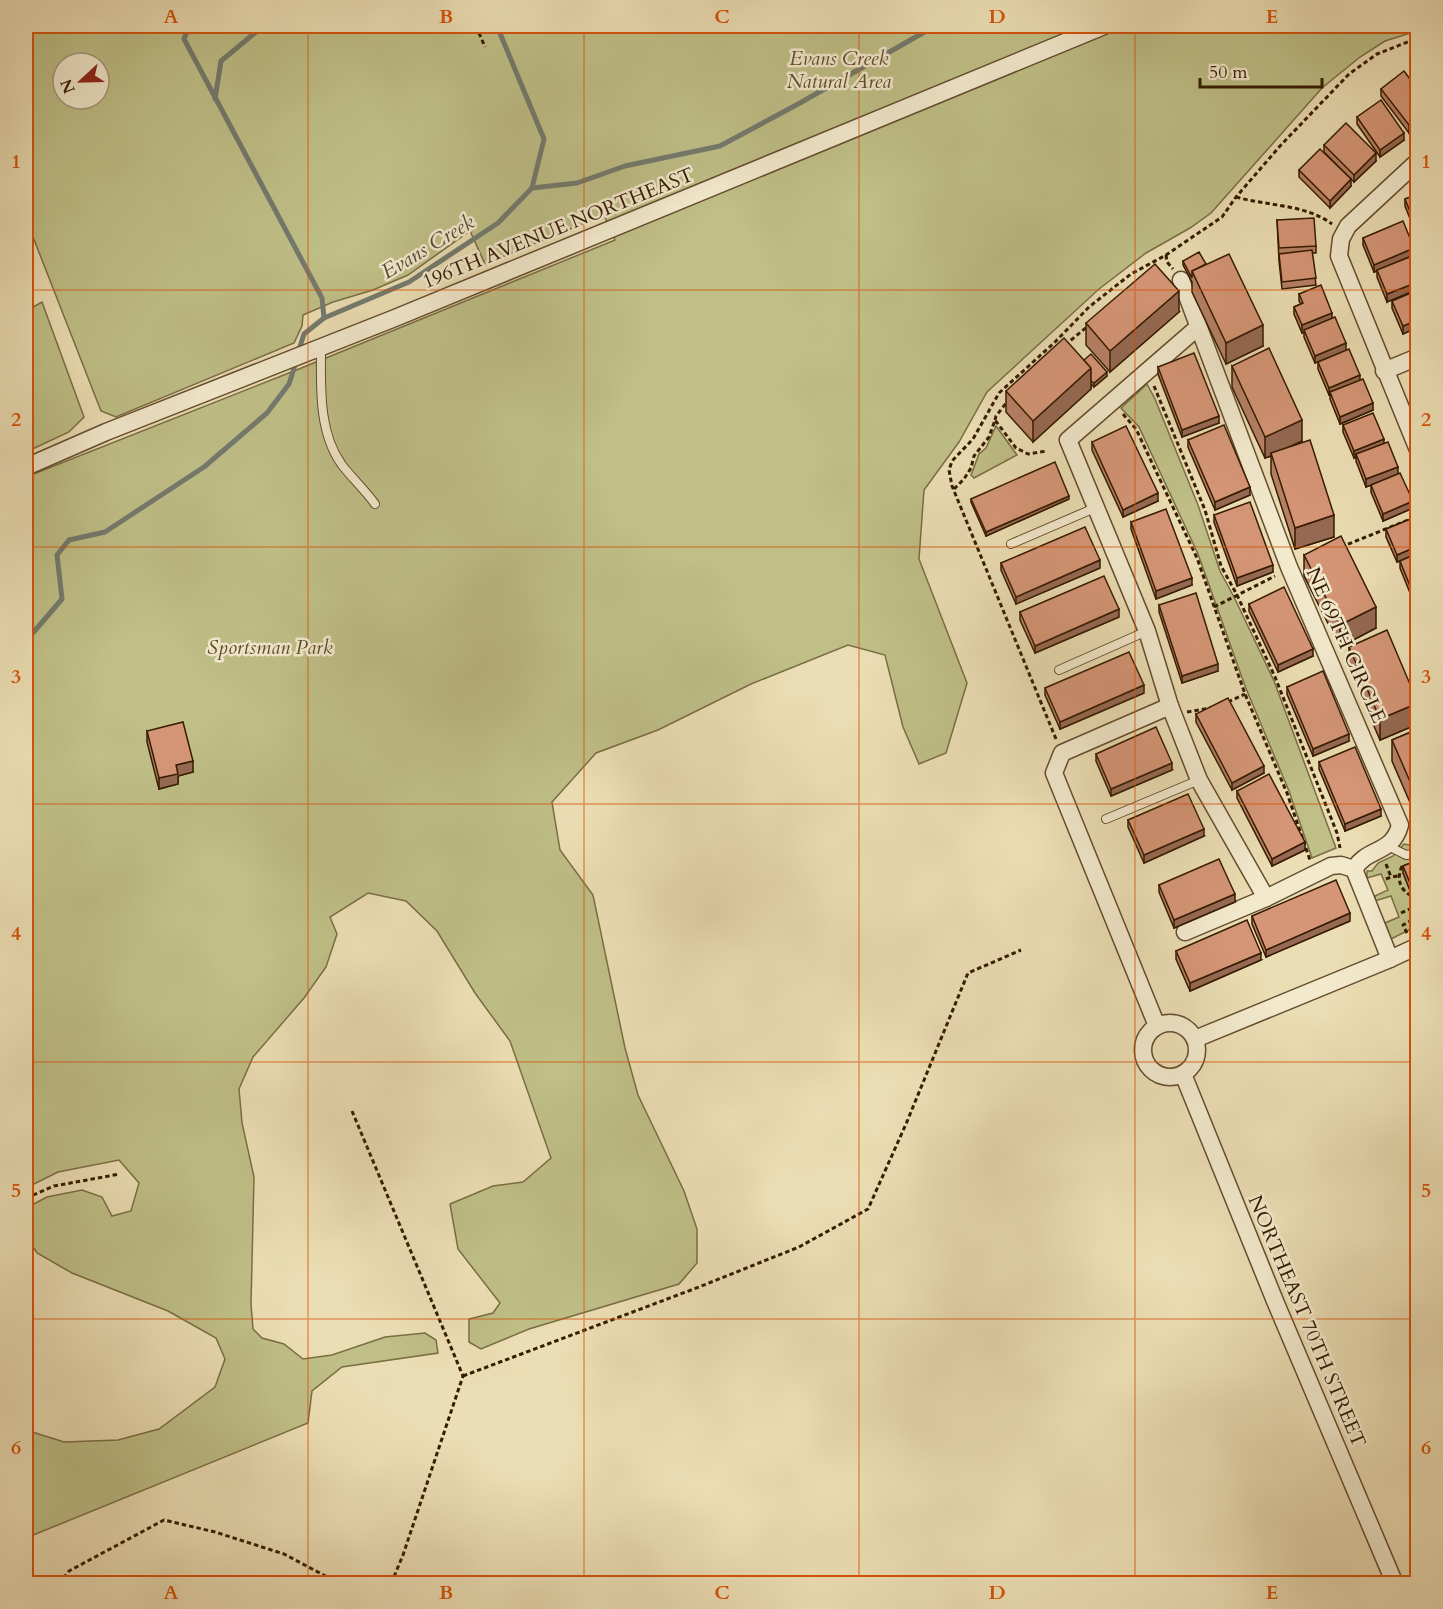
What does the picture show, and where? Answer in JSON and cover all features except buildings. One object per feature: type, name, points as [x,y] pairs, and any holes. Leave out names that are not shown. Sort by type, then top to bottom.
[{"type":"street","name":"196TH AVENUE NORTHEAST","points":[[26,466],[1104,26]]},
{"type":"street","points":[[1418,161],[1348,226],[1341,239],[1339,256],[1418,450]]},
{"type":"street","name":"NE 69TH CIRCLE","points":[[1181,280],[1197,328],[1289,567],[1400,825],[1397,837],[1388,846]]},
{"type":"street","points":[[1197,328],[1068,440],[1147,631],[1173,713],[1199,780],[1266,898]]},
{"type":"street","points":[[1384,371],[1418,357]]},
{"type":"street","points":[[1157,1026],[1054,773],[1060,748],[1173,713]]},
{"type":"street","points":[[1354,869],[1365,857],[1388,846]]},
{"type":"street","points":[[1185,932],[1266,898],[1330,866],[1341,865],[1354,869]]},
{"type":"street","points":[[1354,869],[1390,959]]},
{"type":"street","points":[[1195,1039],[1390,959],[1412,940]]},
{"type":"street","points":[[1179,1024],[1195,1039],[1197,1046],[1195,1059],[1183,1074],[1168,1077],[1160,1075],[1148,1066],[1145,1060],[1144,1044],[1150,1031],[1157,1026],[1179,1024]]},
{"type":"street","name":"NORTHEAST 70TH STREET","points":[[1183,1074],[1395,1584]]},
{"type":"lane","points":[[316,349],[326,433],[342,464],[375,504]]},
{"type":"lane","points":[[1011,544],[1097,507]]},
{"type":"lane","points":[[1059,670],[1147,631]]},
{"type":"lane","points":[[1106,819],[1199,780]]},
{"type":"lane","points":[[1388,846],[1406,855],[1416,854]]},
{"type":"path","points":[[476,26],[486,47]]},
{"type":"path","points":[[1060,748],[954,489],[949,470],[952,461],[973,439],[999,393],[1055,342],[1089,307],[1131,274],[1166,255],[1222,217],[1236,196],[1280,146],[1348,75],[1377,54],[1418,38]]},
{"type":"path","points":[[1236,196],[1298,210],[1324,218],[1332,224]]},
{"type":"path","points":[[1064,346],[1092,323]]},
{"type":"path","points":[[1148,370],[1205,510],[1221,566],[1275,677],[1340,848]]},
{"type":"path","points":[[954,489],[971,468],[974,456],[989,437],[1000,410],[1012,398]]},
{"type":"path","points":[[1112,401],[1136,429],[1197,558],[1245,694],[1287,793],[1315,873]]},
{"type":"path","points":[[995,420],[1016,448],[1028,454],[1047,451]]},
{"type":"path","points":[[1331,550],[1418,516]]},
{"type":"path","points":[[1214,607],[1289,567]]},
{"type":"path","points":[[1224,704],[1245,694]]},
{"type":"path","points":[[1173,713],[1218,706]]},
{"type":"path","points":[[1401,913],[1410,909],[1416,899],[1406,894],[1400,886],[1398,876],[1403,864],[1416,854]]},
{"type":"path","points":[[1386,879],[1398,876]]},
{"type":"path","points":[[1412,940],[1403,925],[1418,917]]},
{"type":"path","points":[[463,1376],[799,1247],[868,1209],[906,1124],[968,973],[1021,950]]},
{"type":"path","points":[[352,1111],[463,1376],[403,1555],[391,1584]]},
{"type":"path","points":[[26,1198],[54,1186],[120,1174]]},
{"type":"path","points":[[59,1584],[69,1571],[164,1520],[215,1532],[284,1554],[331,1579],[335,1584]]},
{"type":"green space","name":"Sportsman Park","points":[[26,26],[1417,26],[1417,31],[1385,41],[1360,57],[1322,88],[1211,213],[1146,253],[1099,289],[987,392],[959,442],[924,490],[919,559],[967,683],[946,753],[919,764],[903,727],[885,655],[848,645],[751,684],[658,730],[596,753],[552,802],[560,850],[593,895],[625,1048],[638,1095],[684,1191],[697,1229],[697,1263],[679,1284],[529,1329],[481,1349],[469,1342],[469,1319],[493,1313],[500,1303],[458,1249],[450,1204],[493,1186],[523,1182],[551,1158],[510,1041],[475,993],[437,931],[406,901],[368,893],[330,917],[337,934],[326,967],[304,998],[253,1057],[239,1089],[242,1123],[254,1177],[251,1304],[253,1329],[262,1338],[284,1344],[303,1359],[332,1355],[385,1337],[425,1333],[436,1340],[438,1353],[342,1367],[312,1391],[308,1423],[26,1538],[26,1430],[64,1442],[118,1440],[159,1429],[215,1387],[225,1359],[216,1338],[168,1311],[72,1273],[37,1253],[26,1236],[26,1208],[47,1197],[82,1190],[102,1197],[112,1216],[131,1211],[139,1183],[119,1160],[58,1172],[26,1188],[26,477],[615,240],[604,215],[485,264],[470,231],[408,275],[303,315],[302,326],[294,343],[116,417],[101,411],[26,219]]},
{"type":"green space","points":[[42,302],[84,417],[69,432],[26,452],[26,311]]},
{"type":"green space","points":[[1147,384],[1198,505],[1220,571],[1274,681],[1336,848],[1312,858],[1289,791],[1245,686],[1198,554],[1139,427],[1121,408]]},
{"type":"green space","points":[[996,426],[1017,455],[974,478],[971,475],[979,454],[986,448]]},
{"type":"green space","points":[[1404,844],[1414,846],[1417,844],[1417,926],[1391,939],[1385,923],[1399,917],[1391,896],[1375,901],[1375,896],[1388,890],[1381,874],[1367,878],[1367,871],[1372,871],[1378,863],[1393,856]]},
{"type":"waterway","points":[[189,26],[184,39],[322,298],[324,318]]},
{"type":"waterway","points":[[215,99],[221,61],[256,32],[259,26]]},
{"type":"waterway","points":[[497,26],[544,139],[532,188]]},
{"type":"waterway","name":"Evans Creek","points":[[298,353],[304,334],[324,318],[409,282],[498,223],[532,188],[577,183],[625,166],[720,146],[935,26]]},
{"type":"waterway","name":"Evans Creek","points":[[26,641],[62,599],[57,555],[69,540],[105,532],[204,467],[267,413],[289,384],[296,362]]},
{"type":"park label","name":"Evans Creek Natural Area","points":[[839,70]]}]
